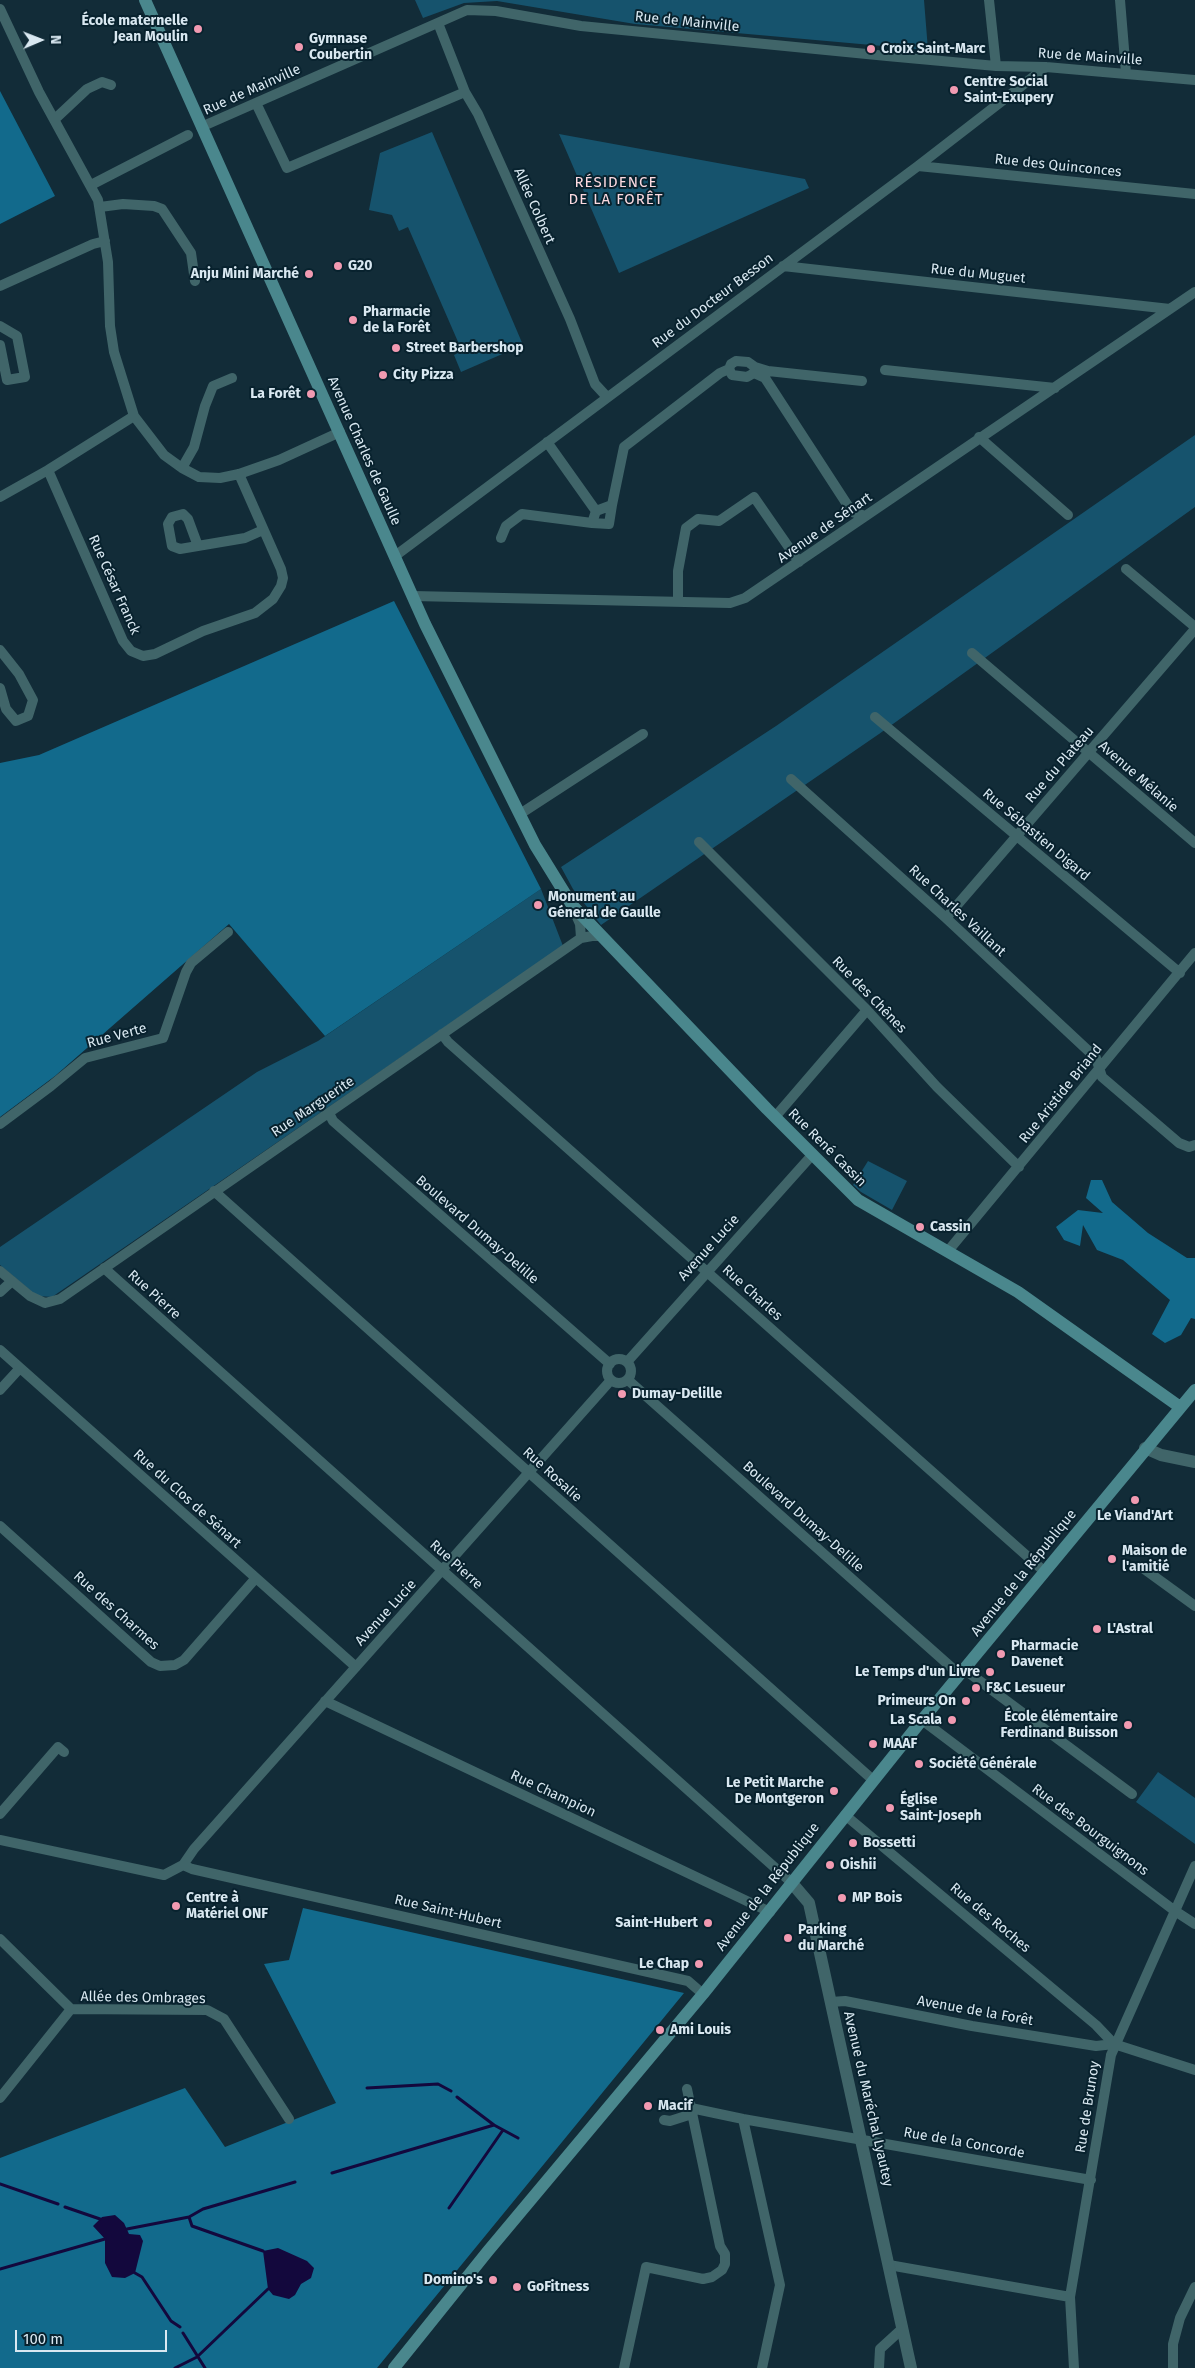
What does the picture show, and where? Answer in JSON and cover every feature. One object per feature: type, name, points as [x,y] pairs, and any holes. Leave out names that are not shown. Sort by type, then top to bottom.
[{"type":"main road","name":"Avenue Charles de Gaulle","points":[[145,0],[413,596],[535,845],[572,905]]},
{"type":"main road","name":"Rue René Cassin","points":[[572,905],[775,1117],[858,1200],[1018,1292],[1180,1407]]},
{"type":"main road","name":"Avenue de la République","points":[[394,2368],[770,1912],[791,1882],[922,1720],[1145,1448],[1195,1390]]},
{"type":"street","points":[[989,0],[996,66]]},
{"type":"street","points":[[1120,0],[1126,74]]},
{"type":"street","points":[[0,10],[26,65],[100,207],[108,262],[110,326],[114,352],[134,416],[164,455],[182,468],[199,476],[220,478],[239,474],[279,460],[340,432]]},
{"type":"street","name":"Rue de Mainville","points":[[201,127],[468,10],[496,11],[581,26],[996,66],[1046,67],[1195,80]]},
{"type":"street","name":"Allée Colbert","points":[[438,24],[466,92],[478,114],[570,319],[596,384],[607,397]]},
{"type":"street","name":"Rue du Docteur Besson","points":[[395,556],[405,551],[546,442],[918,166],[1046,67]]},
{"type":"street","points":[[55,119],[87,89],[102,82],[112,85]]},
{"type":"street","points":[[256,104],[287,168],[466,92]]},
{"type":"street","points":[[90,185],[188,135]]},
{"type":"street","name":"Rue des Quinconces","points":[[918,166],[1195,194]]},
{"type":"street","points":[[100,207],[123,204],[162,208],[191,253],[195,281]]},
{"type":"street","points":[[0,286],[104,240]]},
{"type":"street","name":"Rue du Muguet","points":[[783,266],[1170,309]]},
{"type":"street","name":"Avenue de Sénart","points":[[413,596],[730,603],[760,589],[1195,292]]},
{"type":"street","points":[[0,326],[17,336],[25,377],[7,380],[0,345]]},
{"type":"street","points":[[501,538],[506,526],[522,514],[609,524],[624,447],[720,373],[729,369],[731,364],[736,361],[748,362],[754,370],[765,378],[852,512],[866,516]]},
{"type":"street","points":[[729,369],[732,374],[740,377],[747,377],[754,370],[862,381]]},
{"type":"street","points":[[885,370],[1055,388]]},
{"type":"street","points":[[182,468],[194,447],[204,406],[213,386],[232,378]]},
{"type":"street","points":[[0,497],[48,470],[134,416]]},
{"type":"street","points":[[980,437],[1068,515]]},
{"type":"street","points":[[546,442],[596,511]]},
{"type":"street","name":"Rue César Franck","points":[[48,470],[123,641],[131,651],[143,656],[155,654],[203,631],[255,613],[273,599],[281,586],[283,578],[263,530]]},
{"type":"street","points":[[198,546],[246,538],[263,530],[239,474]]},
{"type":"street","points":[[678,602],[678,571],[686,528],[698,519],[719,521],[754,498],[799,562]]},
{"type":"street","points":[[596,511],[612,505]]},
{"type":"street","points":[[592,523],[596,511]]},
{"type":"street","points":[[1126,569],[1195,628]]},
{"type":"street","name":"Rue du Plateau","points":[[946,918],[1195,628]]},
{"type":"street","points":[[0,650],[19,674],[33,700],[28,716],[16,721],[6,709],[0,688]]},
{"type":"street","name":"Avenue Mélanie","points":[[972,653],[1195,843]]},
{"type":"street","name":"Rue Sébastien Digard","points":[[875,717],[1180,973]]},
{"type":"street","points":[[520,814],[643,734]]},
{"type":"street","name":"Rue Charles Vaillant","points":[[790,779],[946,918],[1096,1058],[1102,1077],[1178,1143],[1190,1147],[1195,1144]]},
{"type":"street","name":"Rue des Chênes","points":[[699,842],[867,1010],[932,1082],[1019,1167]]},
{"type":"street","points":[[572,905],[580,924],[581,938]]},
{"type":"street","name":"Rue Verte","points":[[0,1124],[85,1058],[163,1038],[186,972],[191,963],[228,932]]},
{"type":"street","name":"Rue Marguerite","points":[[12,1281],[30,1296],[46,1302],[60,1299],[581,938],[601,936]]},
{"type":"street","name":"Rue Aristide Briand","points":[[948,1251],[1195,953]]},
{"type":"street","points":[[775,1117],[867,1010]]},
{"type":"street","name":"Rue Charles","points":[[442,1034],[455,1048],[1044,1572]]},
{"type":"street","name":"Boulevard Dumay-Delille","points":[[329,1113],[333,1121],[610,1364]]},
{"type":"street","name":"Avenue Lucie","points":[[627,1362],[813,1154]]},
{"type":"street","name":"Rue Rosalie","points":[[214,1191],[873,1780]]},
{"type":"street","name":"Rue Pierre","points":[[104,1268],[791,1882]]},
{"type":"street","points":[[0,1270],[12,1281],[0,1292]]},
{"type":"street","name":"Rue du Clos de Sénart","points":[[0,1350],[356,1667]]},
{"type":"street","points":[[620,1359],[627,1362],[631,1372],[628,1380],[621,1383],[611,1380],[607,1374],[610,1364],[620,1359]]},
{"type":"street","points":[[0,1390],[20,1368]]},
{"type":"street","name":"Avenue Lucie","points":[[183,1865],[194,1849],[611,1380]]},
{"type":"street","name":"Boulevard Dumay-Delille","points":[[628,1380],[963,1672],[1132,1794]]},
{"type":"street","points":[[1145,1448],[1161,1455],[1195,1462]]},
{"type":"street","name":"Rue des Charmes","points":[[0,1526],[151,1662],[160,1666],[175,1665],[184,1660],[255,1579]]},
{"type":"street","points":[[1140,1566],[1195,1606]]},
{"type":"street","name":"Rue Champion","points":[[325,1701],[770,1912]]},
{"type":"street","name":"Rue des Bourguignons","points":[[922,1720],[1175,1912],[1195,1924]]},
{"type":"street","points":[[0,1814],[58,1747],[64,1752]]},
{"type":"street","name":"Rue des Roches","points":[[845,1815],[1096,2025],[1114,2044]]},
{"type":"street","points":[[0,1840],[164,1875],[183,1865]]},
{"type":"street","name":"Rue Saint-Hubert","points":[[183,1865],[192,1869],[688,1981],[703,1994]]},
{"type":"street","name":"Rue de Brunoy","points":[[1074,2368],[1070,2297],[1091,2180],[1108,2066],[1114,2044],[1195,1866]]},
{"type":"street","name":"Avenue du Maréchal Lyautey","points":[[791,1882],[809,1903],[911,2368]]},
{"type":"street","name":"Allée des Ombrages","points":[[0,1939],[71,2010],[207,2010],[224,2019],[289,2119]]},
{"type":"street","name":"Avenue de la Forêt","points":[[831,2002],[845,2001],[972,2026],[1096,2046],[1114,2044]]},
{"type":"street","points":[[0,2098],[71,2010]]},
{"type":"street","points":[[1114,2044],[1195,2070]]},
{"type":"street","points":[[624,2368],[646,2266],[703,2279],[712,2277],[722,2270],[725,2264],[725,2254],[720,2246],[687,2089]]},
{"type":"street","points":[[664,2120],[670,2121],[692,2111]]},
{"type":"street","name":"Rue de la Concorde","points":[[692,2111],[1091,2180]]},
{"type":"street","points":[[742,2119],[780,2285],[762,2368]]},
{"type":"street","points":[[889,2265],[1070,2297]]},
{"type":"street","points":[[1173,2368],[1173,2344],[1180,2318],[1195,2288]]},
{"type":"street","points":[[879,2368],[880,2349],[903,2328]]},
{"type":"shaded area","points":[[415,0],[924,0],[928,50],[635,24],[497,1],[464,3],[423,18]]},
{"type":"shaded area","points":[[0,91],[55,196],[0,224]]},
{"type":"shaded area","points":[[432,132],[523,345],[461,372],[454,355],[462,351],[408,227],[399,231],[392,215],[369,210],[380,153]]},
{"type":"shaded area","points":[[559,134],[805,179],[809,188],[619,273]]},
{"type":"shaded area","points":[[1195,435],[1195,507],[879,734],[601,925],[573,889],[561,867],[776,726]]},
{"type":"shaded area","points":[[394,601],[541,889],[325,1036],[229,924],[55,1076],[0,1117],[0,763],[39,755]]},
{"type":"shaded area","points":[[541,889],[563,946],[52,1297],[37,1296],[0,1265],[0,1247],[257,1072],[318,1041]]},
{"type":"shaded area","points":[[868,1161],[907,1181],[892,1210],[861,1192],[853,1185]]},
{"type":"shaded area","points":[[1091,1180],[1102,1180],[1112,1202],[1148,1233],[1187,1258],[1195,1258],[1195,1319],[1191,1318],[1181,1335],[1165,1343],[1152,1334],[1170,1300],[1123,1260],[1097,1250],[1083,1225],[1080,1246],[1064,1240],[1056,1227],[1078,1210],[1103,1213],[1086,1198]]},
{"type":"shaded area","points":[[1158,1772],[1195,1798],[1195,1844],[1136,1802]]},
{"type":"shaded area","points":[[303,1908],[684,1993],[377,2368],[0,2368],[0,2158],[185,2088],[225,2147],[336,2103],[264,1964],[289,1960]]},
{"type":"shaded area","points":[[115,2215],[124,2223],[129,2234],[140,2235],[143,2241],[135,2273],[125,2278],[112,2277],[105,2263],[105,2239],[93,2226],[102,2217]]},
{"type":"shaded area","points":[[278,2248],[307,2261],[314,2268],[311,2278],[301,2284],[295,2295],[289,2299],[273,2295],[268,2289],[263,2251]]},
{"type":"waterway","points":[[367,2088],[438,2084],[451,2091]]},
{"type":"waterway","points":[[457,2097],[494,2125],[518,2138]]},
{"type":"waterway","points":[[332,2173],[494,2125]]},
{"type":"waterway","points":[[449,2208],[503,2130]]},
{"type":"waterway","points":[[127,2229],[189,2217],[203,2209],[295,2182]]},
{"type":"waterway","points":[[0,2184],[58,2204]]},
{"type":"waterway","points":[[65,2207],[100,2219]]},
{"type":"waterway","points":[[189,2217],[192,2226],[263,2251]]},
{"type":"waterway","points":[[0,2269],[105,2239]]},
{"type":"waterway","points":[[135,2273],[142,2277],[171,2321],[180,2327]]},
{"type":"waterway","points":[[175,2368],[197,2357],[268,2289]]},
{"type":"waterway","points":[[183,2333],[205,2368]]},
{"type":"place","name":"École maternelle Jean Moulin","points":[[198,29]]},
{"type":"place","name":"Gymnase Coubertin","points":[[299,47]]},
{"type":"place","name":"Croix Saint-Marc","points":[[871,49]]},
{"type":"place","name":"Centre Social Saint-Exupery","points":[[954,90]]},
{"type":"place","name":"G20","points":[[338,266]]},
{"type":"place","name":"Anju Mini Marché","points":[[309,274]]},
{"type":"place","name":"Pharmacie de la Forêt","points":[[353,320]]},
{"type":"place","name":"Street Barbershop","points":[[396,348]]},
{"type":"place","name":"City Pizza","points":[[383,375]]},
{"type":"place","name":"La Forêt","points":[[311,394]]},
{"type":"place","name":"Monument au Géneral de Gaulle","points":[[538,905]]},
{"type":"place","name":"Cassin","points":[[920,1227]]},
{"type":"place","name":"Dumay-Delille","points":[[622,1394]]},
{"type":"place","name":"Le Viand'Art","points":[[1135,1500]]},
{"type":"place","name":"Maison de l'amitié","points":[[1112,1559]]},
{"type":"place","name":"L'Astral","points":[[1097,1629]]},
{"type":"place","name":"Pharmacie Davenet","points":[[1001,1654]]},
{"type":"place","name":"Le Temps d'un Livre","points":[[990,1672]]},
{"type":"place","name":"F&C Lesueur","points":[[976,1688]]},
{"type":"place","name":"Primeurs On","points":[[966,1701]]},
{"type":"place","name":"La Scala","points":[[952,1720]]},
{"type":"place","name":"École élémentaire Ferdinand Buisson","points":[[1128,1725]]},
{"type":"place","name":"MAAF","points":[[873,1744]]},
{"type":"place","name":"Société Générale","points":[[919,1764]]},
{"type":"place","name":"Le Petit Marche De Montgeron","points":[[834,1791]]},
{"type":"place","name":"Église Saint-Joseph","points":[[890,1808]]},
{"type":"place","name":"Bossetti","points":[[853,1843]]},
{"type":"place","name":"Oishii","points":[[830,1865]]},
{"type":"place","name":"MP Bois","points":[[842,1898]]},
{"type":"place","name":"Centre à Matériel ONF","points":[[176,1906]]},
{"type":"place","name":"Saint-Hubert","points":[[708,1923]]},
{"type":"place","name":"Parking du Marché","points":[[788,1938]]},
{"type":"place","name":"Le Chap","points":[[699,1964]]},
{"type":"place","name":"Ami Louis","points":[[660,2030]]},
{"type":"place","name":"Macif","points":[[648,2106]]},
{"type":"place","name":"Domino's","points":[[493,2280]]},
{"type":"place","name":"GoFitness","points":[[517,2287]]},
{"type":"district","name":"RÉSIDENCE DE LA FORÊT","points":[[616,192]]}]
